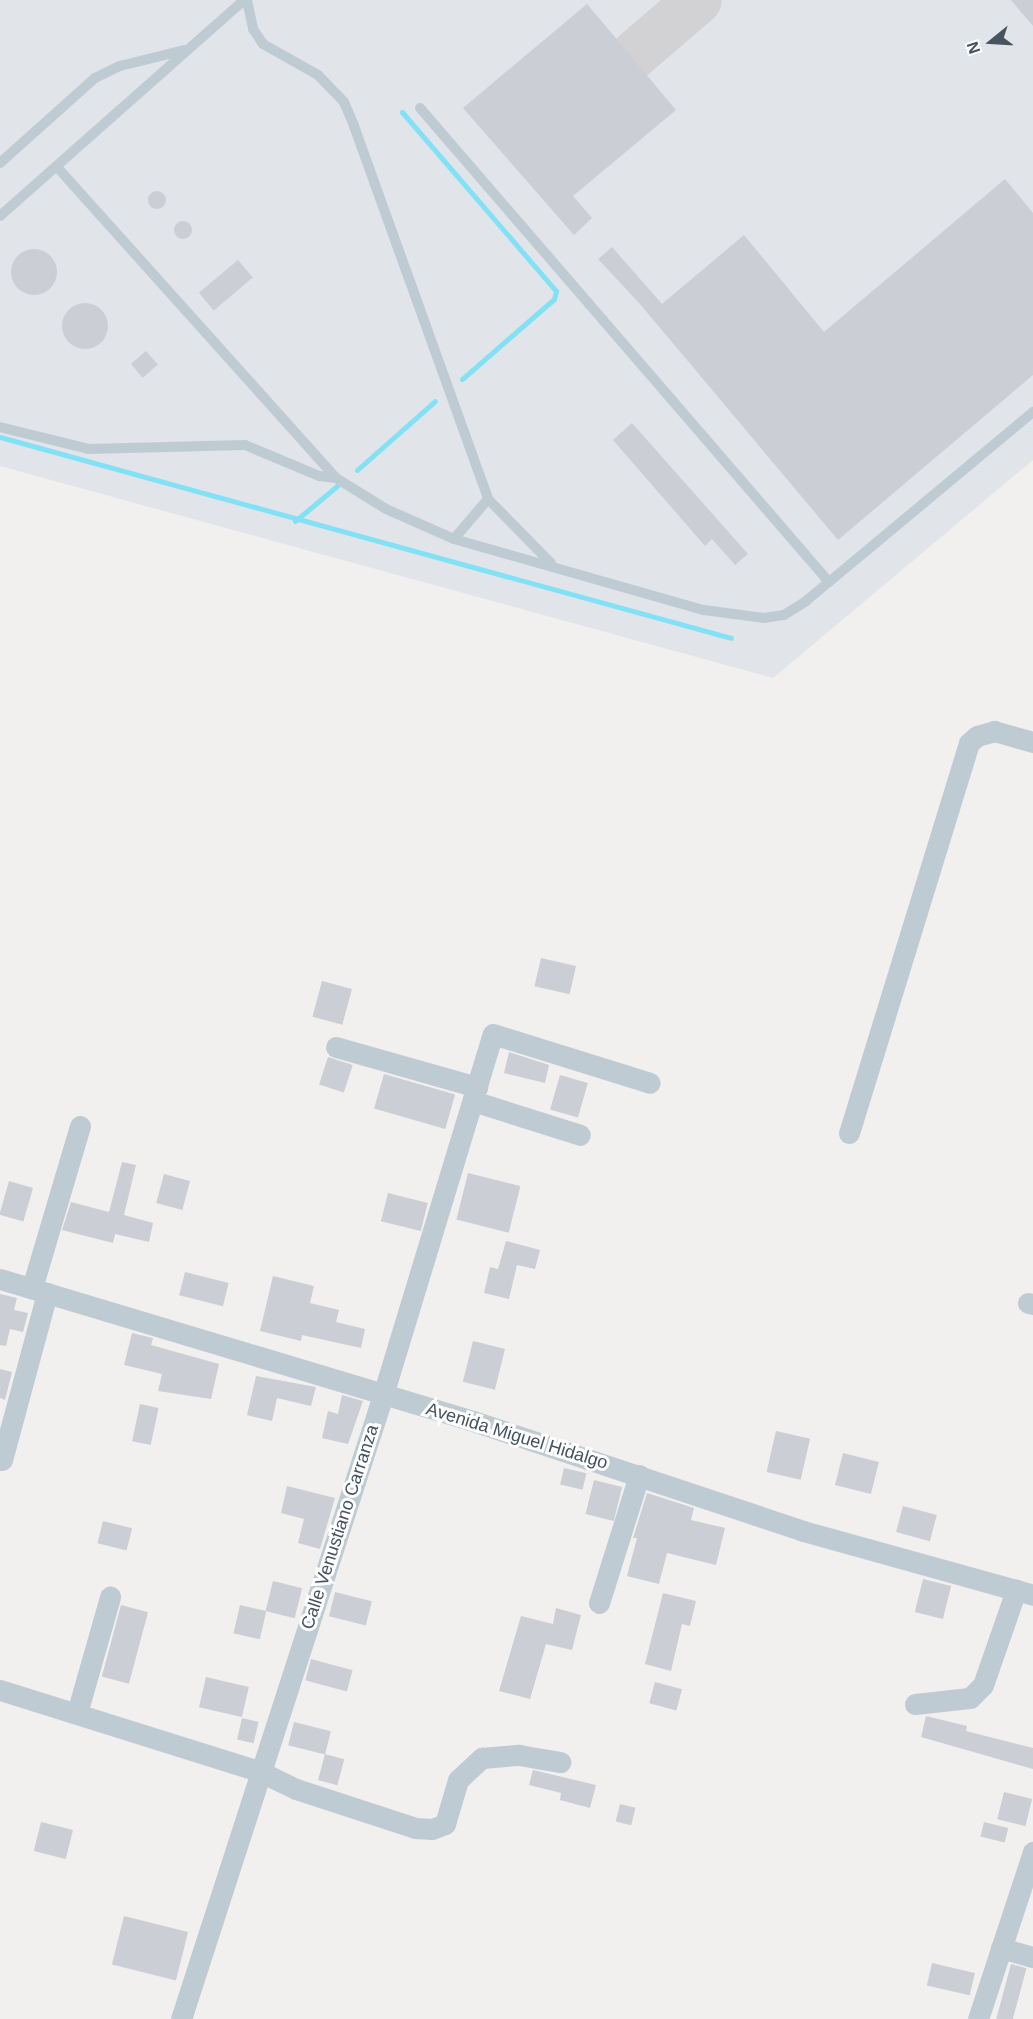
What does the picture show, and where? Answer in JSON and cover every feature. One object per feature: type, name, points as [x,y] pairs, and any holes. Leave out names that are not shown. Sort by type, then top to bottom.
[{"type":"street","points":[[849,1133],[969,743],[976,736],[994,731],[1033,742]]},
{"type":"street","name":"Calle Venustiano Carranza","points":[[181,2019],[383,1395],[494,1034],[650,1083]]},
{"type":"street","points":[[336,1047],[475,1094],[580,1135]]},
{"type":"street","points":[[2,1460],[80,1126]]},
{"type":"street","name":"Avenida Miguel Hidalgo","points":[[0,1280],[40,1290],[639,1475],[803,1531],[1024,1593]]},
{"type":"street","points":[[599,1603],[639,1475]]},
{"type":"street","points":[[915,1704],[970,1698],[983,1685],[1024,1593]]},
{"type":"street","points":[[76,1713],[110,1597]]},
{"type":"street","points":[[0,1690],[261,1772],[296,1789],[415,1828],[432,1829],[445,1824],[458,1780],[482,1758],[519,1755],[560,1762]]},
{"type":"street","points":[[978,2019],[1033,1851]]},
{"type":"street","points":[[1001,1948],[1033,1957]]},
{"type":"lane","points":[[0,216],[246,0],[253,29],[263,44],[305,65],[344,102],[488,499],[552,565]]},
{"type":"lane","points":[[0,163],[95,78],[120,66],[188,50]]},
{"type":"lane","points":[[420,108],[829,582]]},
{"type":"lane","points":[[57,167],[336,478],[386,509],[454,539],[704,610],[764,618],[784,615],[829,582],[1033,412]]},
{"type":"lane","points":[[0,427],[90,449],[245,445],[319,476],[336,478]]},
{"type":"lane","points":[[454,539],[488,499]]},
{"type":"shaded area","points":[[0,0],[1033,0],[1033,460],[773,678],[0,466]]},
{"type":"building","points":[[1011,0],[1033,0],[1033,26]]},
{"type":"building","points":[[587,4],[676,110],[573,196],[592,218],[574,235],[463,108]]},
{"type":"building","points":[[1005,179],[1033,213],[1033,375],[838,540],[640,304],[598,259],[612,247],[662,304],[744,235],[824,332]]},
{"type":"building","points":[[153,191],[161,191],[166,196],[164,207],[153,209],[148,204],[148,196]]},
{"type":"building","points":[[179,221],[187,221],[192,226],[190,237],[179,239],[174,234],[174,226]]},
{"type":"building","points":[[34,249],[50,256],[57,272],[50,288],[34,295],[18,288],[11,272],[18,256]]},
{"type":"building","points":[[238,260],[253,278],[214,310],[199,293]]},
{"type":"building","points":[[85,303],[101,310],[108,326],[101,342],[85,349],[69,342],[62,326],[69,310]]},
{"type":"building","points":[[146,351],[158,365],[143,378],[131,364]]},
{"type":"building","points":[[632,423],[748,554],[735,565],[712,539],[705,546],[613,440]]},
{"type":"building","points":[[541,958],[576,966],[570,994],[534,986]]},
{"type":"building","points":[[322,981],[352,989],[342,1025],[312,1017]]},
{"type":"building","points":[[509,1052],[549,1065],[545,1083],[504,1073]]},
{"type":"building","points":[[328,1057],[353,1065],[344,1093],[319,1085]]},
{"type":"building","points":[[384,1074],[455,1094],[445,1129],[374,1109]]},
{"type":"building","points":[[560,1075],[588,1083],[578,1118],[550,1110]]},
{"type":"building","points":[[122,1162],[136,1165],[124,1215],[153,1223],[149,1242],[115,1234],[113,1243],[62,1230],[71,1202],[109,1212]]},
{"type":"building","points":[[468,1173],[520,1186],[509,1233],[456,1220]]},
{"type":"building","points":[[164,1174],[190,1181],[182,1210],[156,1203]]},
{"type":"building","points":[[9,1181],[33,1188],[23,1222],[0,1215]]},
{"type":"building","points":[[388,1193],[428,1203],[421,1231],[381,1221]]},
{"type":"building","points":[[506,1241],[540,1250],[535,1269],[517,1265],[509,1299],[484,1293],[490,1267],[498,1269]]},
{"type":"building","points":[[185,1272],[229,1283],[223,1306],[179,1295]]},
{"type":"building","points":[[273,1276],[314,1286],[310,1303],[339,1310],[336,1322],[365,1329],[361,1348],[302,1335],[301,1341],[260,1331]]},
{"type":"building","points":[[0,1294],[17,1298],[14,1310],[28,1313],[23,1332],[10,1329],[6,1346],[0,1345]]},
{"type":"building","points":[[132,1333],[153,1338],[151,1345],[219,1364],[211,1399],[158,1391],[162,1374],[124,1365]]},
{"type":"building","points":[[473,1341],[505,1349],[495,1390],[463,1382]]},
{"type":"building","points":[[0,1369],[12,1372],[5,1400],[0,1398]]},
{"type":"building","points":[[256,1376],[316,1387],[311,1406],[277,1398],[272,1421],[247,1415]]},
{"type":"building","points":[[342,1395],[363,1401],[348,1444],[322,1438],[328,1411],[338,1414]]},
{"type":"building","points":[[140,1404],[159,1408],[151,1445],[132,1441]]},
{"type":"building","points":[[776,1431],[810,1439],[801,1480],[767,1472]]},
{"type":"building","points":[[843,1453],[879,1462],[871,1494],[835,1485]]},
{"type":"building","points":[[564,1468],[586,1473],[583,1490],[560,1485]]},
{"type":"building","points":[[594,1480],[622,1487],[614,1521],[586,1514]]},
{"type":"building","points":[[287,1486],[335,1498],[320,1549],[298,1543],[304,1519],[281,1513]]},
{"type":"building","points":[[647,1493],[694,1508],[691,1520],[725,1528],[716,1565],[667,1553],[659,1584],[627,1576],[637,1538],[633,1538]]},
{"type":"building","points":[[903,1506],[937,1515],[930,1541],[896,1532]]},
{"type":"building","points":[[103,1521],[132,1528],[127,1551],[97,1543]]},
{"type":"building","points":[[923,1579],[951,1586],[943,1619],[915,1612]]},
{"type":"building","points":[[273,1581],[302,1588],[295,1618],[266,1611]]},
{"type":"building","points":[[335,1592],[372,1601],[366,1625],[329,1616]]},
{"type":"building","points":[[663,1593],[696,1601],[690,1626],[682,1624],[671,1671],[645,1664]]},
{"type":"building","points":[[121,1605],[148,1612],[129,1684],[102,1676]]},
{"type":"building","points":[[240,1605],[266,1611],[260,1639],[233,1633]]},
{"type":"building","points":[[556,1608],[581,1615],[572,1650],[546,1644],[530,1699],[499,1691],[521,1616],[553,1624]]},
{"type":"building","points":[[311,1659],[353,1670],[347,1691],[305,1680]]},
{"type":"building","points":[[206,1677],[249,1687],[242,1717],[199,1707]]},
{"type":"building","points":[[655,1682],[682,1689],[676,1710],[649,1703]]},
{"type":"building","points":[[926,1716],[967,1726],[966,1731],[1033,1748],[1033,1769],[921,1737]]},
{"type":"building","points":[[242,1718],[259,1722],[254,1743],[237,1739]]},
{"type":"building","points":[[294,1722],[331,1731],[325,1754],[288,1745]]},
{"type":"building","points":[[325,1754],[344,1759],[337,1785],[318,1780]]},
{"type":"building","points":[[533,1770],[596,1785],[590,1808],[560,1800],[561,1793],[529,1785]]},
{"type":"building","points":[[1004,1792],[1032,1799],[1025,1826],[997,1819]]},
{"type":"building","points":[[620,1804],[636,1808],[631,1825],[616,1821]]},
{"type":"building","points":[[41,1822],[73,1830],[66,1859],[34,1851]]},
{"type":"building","points":[[984,1822],[1008,1828],[1005,1843],[980,1837]]},
{"type":"building","points":[[124,1916],[188,1932],[176,1980],[112,1965]]},
{"type":"building","points":[[932,1963],[975,1973],[970,1995],[927,1985]]},
{"type":"building","points":[[1011,1964],[1026,1968],[1013,2019],[996,2019]]},
{"type":"waterway","points":[[402,112],[556,291],[554,299],[462,379]]},
{"type":"waterway","points":[[357,470],[435,401]]},
{"type":"waterway","points":[[0,437],[731,638]]},
{"type":"waterway","points":[[295,521],[337,486]]},
{"type":"taxiway","points":[[634,55],[698,0]]}]
